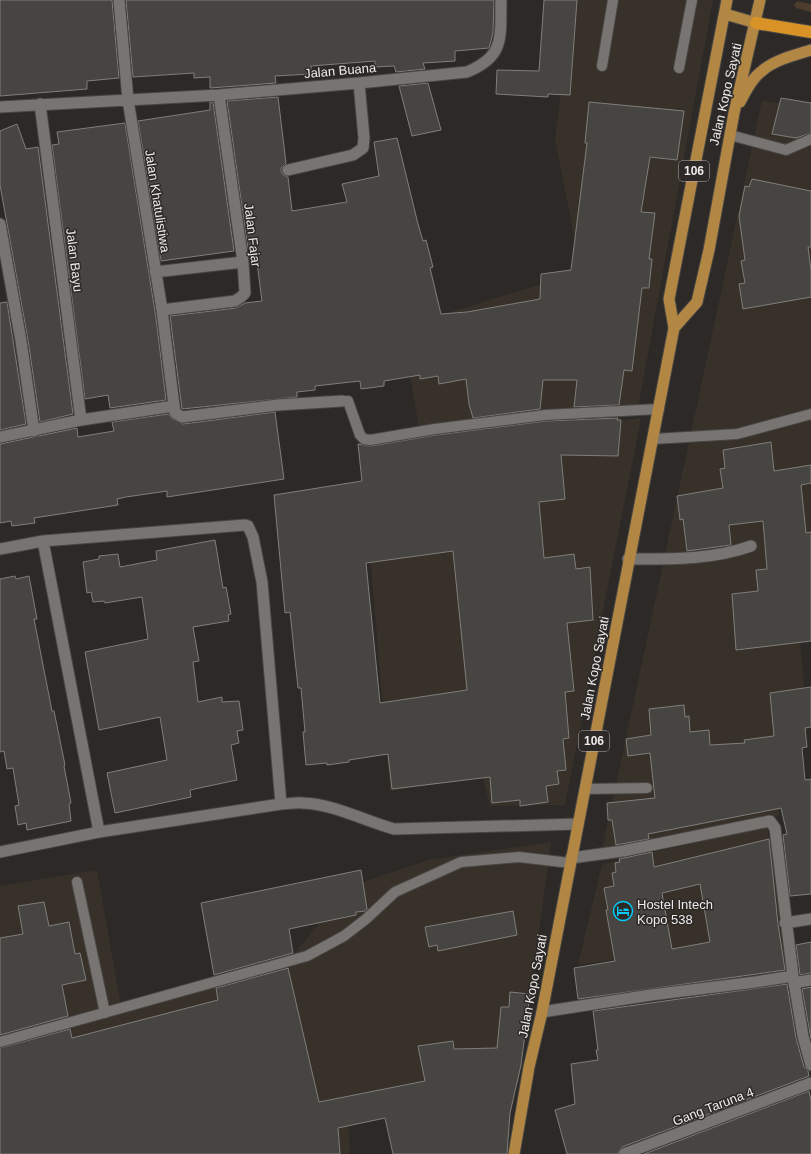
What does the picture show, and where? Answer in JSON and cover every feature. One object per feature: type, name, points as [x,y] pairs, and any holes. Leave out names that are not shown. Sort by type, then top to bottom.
[{"type":"highway","points":[[756,23],[811,32]]},
{"type":"main road","name":"Jalan Kopo Sayati","points":[[514,1154],[529,1067],[542,1012],[628,559],[674,328],[669,298],[727,0]]},
{"type":"main road","name":"Jalan Kopo Sayati","points":[[674,328],[697,302],[709,250],[734,113],[756,23],[760,0]]},
{"type":"main road","points":[[725,14],[756,23]]},
{"type":"main road","points":[[734,113],[751,83],[762,70],[779,61],[811,50]]},
{"type":"street","name":"Jalan Khatulistiwa","points":[[119,0],[128,100],[162,310],[174,406]]},
{"type":"street","name":"Jalan Buana","points":[[0,107],[219,95],[467,72],[481,66],[497,50],[500,38],[501,0]]},
{"type":"street","points":[[288,170],[353,156],[363,148],[364,138],[359,83]]},
{"type":"street","name":"Jalan Fajar","points":[[162,310],[235,300],[242,298],[245,293],[243,262],[219,95]]},
{"type":"street","name":"Jalan Bayu","points":[[40,104],[81,420]]},
{"type":"street","points":[[0,224],[21,342],[34,431]]},
{"type":"street","points":[[155,272],[243,262]]},
{"type":"street","points":[[0,437],[81,420],[174,406],[176,415],[182,417],[278,405],[342,400]]},
{"type":"street","points":[[0,549],[43,541],[245,525],[248,526],[254,537],[262,582],[281,804]]},
{"type":"street","points":[[43,541],[99,832]]},
{"type":"street","points":[[628,559],[694,558],[730,552],[750,546]]},
{"type":"street","points":[[0,852],[99,832],[281,804],[303,803],[330,807],[394,829],[578,824]]},
{"type":"street","points":[[571,860],[770,821],[775,828],[785,923],[793,980],[811,1070]]},
{"type":"street","points":[[785,923],[811,919]]},
{"type":"street","points":[[542,1012],[651,995],[755,982],[811,980]]},
{"type":"street","name":"Gang Taruna 4","points":[[624,1154],[811,1083]]},
{"type":"lane","points":[[602,66],[612,0]]},
{"type":"lane","points":[[679,68],[692,0]]},
{"type":"lane","points":[[730,135],[786,150],[811,139]]},
{"type":"lane","points":[[342,400],[348,401],[360,435],[364,439],[370,440],[435,429],[545,415],[659,409]]},
{"type":"lane","points":[[653,439],[737,434],[811,414]]},
{"type":"lane","points":[[585,789],[647,788]]},
{"type":"lane","points":[[0,1042],[307,956],[344,936],[366,919],[395,892],[461,862],[519,857],[571,860]]},
{"type":"lane","points":[[77,882],[105,1013]]},
{"type":"shaded area","points":[[573,0],[713,0],[638,408],[479,418],[419,428],[402,327],[581,272],[555,139]]},
{"type":"shaded area","points":[[797,1],[811,4],[811,12],[796,8],[794,5]]},
{"type":"shaded area","points":[[762,100],[811,110],[811,556],[793,560],[808,731],[775,737],[779,816],[737,822],[602,850]]},
{"type":"shaded area","points":[[641,418],[565,805],[490,806],[483,777],[390,791],[361,446]]},
{"type":"shaded area","points":[[767,826],[789,973],[722,988],[720,943],[578,965],[602,864]]},
{"type":"shaded area","points":[[551,842],[519,1082],[412,1092],[348,1113],[350,1154],[0,1154],[0,886],[97,870],[121,1006],[290,959],[349,887],[428,860]]},
{"type":"building","points":[[0,0],[112,0],[119,78],[87,81],[87,89],[0,96]]},
{"type":"building","points":[[126,0],[494,0],[493,33],[489,48],[455,51],[455,61],[423,63],[425,69],[396,72],[394,66],[375,67],[375,61],[311,66],[311,74],[275,76],[276,83],[210,88],[210,77],[194,78],[194,73],[133,77]]},
{"type":"building","points":[[544,0],[577,0],[570,95],[548,94],[548,97],[496,94],[497,70],[539,71]]},
{"type":"building","points":[[428,83],[441,130],[412,136],[399,86]]},
{"type":"building","points":[[278,97],[286,163],[281,168],[281,171],[283,175],[288,177],[292,211],[347,202],[342,184],[379,176],[374,142],[397,138],[418,224],[423,241],[426,240],[433,267],[430,268],[441,314],[467,312],[540,299],[541,274],[571,270],[587,143],[585,143],[589,102],[684,111],[677,160],[650,157],[641,212],[655,213],[649,259],[652,259],[649,288],[642,288],[632,371],[624,370],[619,405],[574,407],[577,380],[543,380],[540,409],[473,418],[469,404],[466,379],[439,384],[438,376],[420,379],[420,375],[384,381],[384,386],[361,389],[360,381],[315,386],[315,390],[297,392],[297,397],[182,409],[170,316],[236,308],[245,303],[262,301],[255,248],[248,249],[227,101]]},
{"type":"building","points":[[781,98],[811,103],[811,133],[796,138],[772,134]]},
{"type":"building","points":[[210,102],[213,102],[234,251],[161,261],[138,121],[210,110]]},
{"type":"building","points":[[125,123],[156,318],[166,400],[110,408],[108,395],[85,399],[52,145],[59,144],[57,132]]},
{"type":"building","points":[[17,124],[26,149],[38,147],[73,414],[40,422],[28,340],[0,185],[0,131]]},
{"type":"building","points":[[752,179],[811,191],[811,247],[808,247],[811,271],[811,297],[743,309],[739,284],[745,283],[741,261],[745,260],[739,216],[745,186],[749,187]]},
{"type":"building","points":[[7,302],[26,424],[0,430],[0,303]]},
{"type":"building","points":[[275,412],[284,479],[167,497],[167,491],[126,497],[117,499],[118,505],[34,518],[35,523],[12,526],[11,521],[0,523],[0,444],[77,428],[78,437],[114,431],[112,422],[168,414],[172,419],[183,424]]},
{"type":"building","points":[[618,418],[617,420],[621,420],[618,456],[561,455],[565,499],[539,502],[544,558],[574,554],[576,569],[590,567],[593,620],[567,623],[574,691],[565,692],[569,738],[563,739],[566,770],[557,771],[559,784],[546,786],[548,802],[520,806],[520,800],[492,803],[490,777],[392,789],[388,754],[327,765],[327,763],[306,765],[301,688],[298,688],[290,612],[285,613],[274,495],[362,481],[358,444],[371,446],[436,435],[546,421]],"holes":[[[453,551],[467,690],[380,703],[366,563]]]},
{"type":"building","points":[[771,442],[774,471],[811,465],[811,483],[801,485],[806,533],[811,532],[811,641],[736,650],[732,594],[758,591],[756,570],[767,569],[763,521],[729,525],[731,545],[687,551],[683,519],[680,520],[677,496],[723,488],[720,469],[725,468],[723,450]]},
{"type":"building","points":[[215,540],[223,588],[226,587],[231,614],[228,615],[229,621],[193,627],[199,661],[193,662],[198,702],[222,697],[222,702],[239,701],[243,730],[237,731],[239,743],[231,745],[237,780],[190,790],[191,797],[115,813],[107,773],[167,760],[160,717],[99,730],[85,652],[148,639],[142,597],[105,603],[104,601],[93,602],[91,592],[87,593],[83,562],[99,559],[99,556],[118,554],[120,567],[157,560],[156,551]]},
{"type":"building","points":[[15,576],[16,579],[29,576],[37,619],[34,619],[52,711],[54,711],[65,765],[71,803],[69,804],[71,821],[27,830],[26,823],[18,825],[15,806],[19,805],[13,768],[7,769],[4,751],[0,752],[0,579]]},
{"type":"building","points":[[811,687],[811,727],[805,728],[807,747],[802,748],[805,780],[811,779],[811,894],[790,896],[783,835],[787,834],[781,808],[648,834],[649,839],[616,845],[612,820],[608,820],[607,803],[655,798],[650,753],[628,756],[626,739],[651,735],[649,709],[684,705],[685,717],[689,716],[690,732],[709,730],[710,745],[745,743],[744,740],[774,736],[770,693]]},
{"type":"building","points":[[769,839],[778,924],[785,970],[578,999],[574,968],[615,961],[606,910],[608,910],[604,888],[614,886],[612,873],[616,872],[615,863],[620,862],[619,859],[652,852],[654,867]],"holes":[[[700,884],[710,942],[672,949],[662,893]]]},
{"type":"building","points":[[361,870],[367,909],[366,911],[356,912],[356,915],[289,929],[293,953],[214,975],[201,903]]},
{"type":"building","points":[[44,902],[49,926],[69,922],[75,954],[80,953],[86,980],[62,985],[68,1016],[0,1035],[0,938],[23,934],[18,906]]},
{"type":"building","points":[[513,911],[517,935],[438,951],[437,945],[429,947],[425,927]]},
{"type":"building","points":[[811,942],[811,973],[800,975],[796,945]]},
{"type":"building","points":[[288,968],[319,1102],[425,1081],[418,1046],[453,1041],[454,1049],[497,1048],[501,1007],[509,1007],[510,992],[530,994],[521,1065],[510,1113],[507,1154],[393,1154],[385,1118],[338,1128],[340,1154],[0,1154],[0,1048],[70,1029],[72,1038],[218,1000],[216,988]]},
{"type":"building","points":[[787,984],[796,1038],[804,1067],[808,1071],[809,1076],[622,1147],[617,1154],[567,1154],[555,1110],[575,1104],[571,1064],[598,1060],[593,1011]]},
{"type":"building","points":[[811,987],[811,1039],[802,989]]},
{"type":"building","points":[[809,1091],[811,1101],[811,1154],[644,1154]]},
{"type":"place","name":"Hostel Intech Kopo 538","points":[[623,911]]}]
